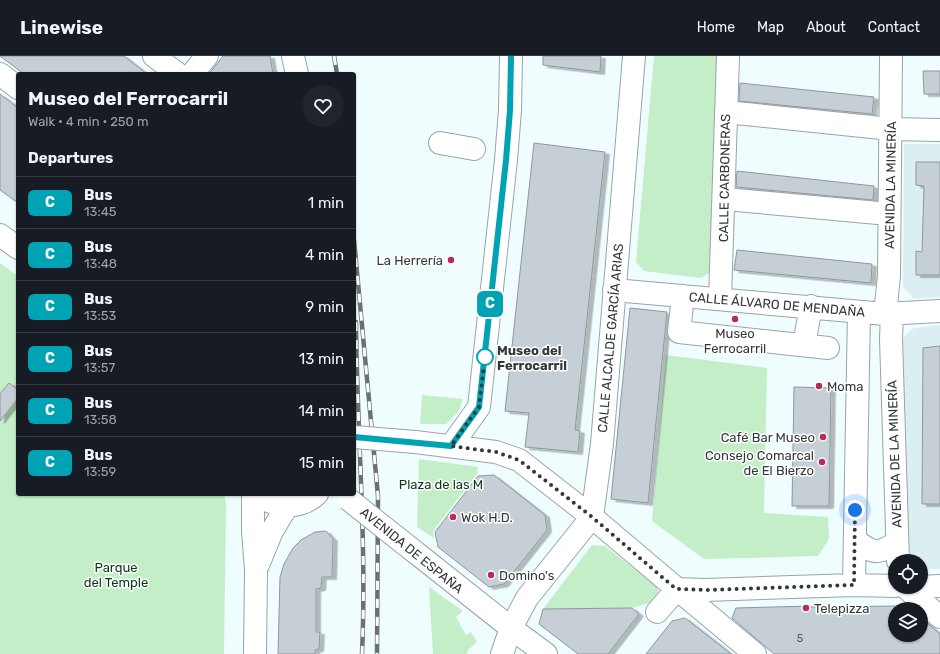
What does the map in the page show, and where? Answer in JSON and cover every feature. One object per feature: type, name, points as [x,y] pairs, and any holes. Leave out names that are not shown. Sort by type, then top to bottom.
[{"type":"street","points":[[154,56],[175,72]]},
{"type":"street","points":[[194,72],[207,56]]},
{"type":"street","points":[[293,56],[297,72]]},
{"type":"street","name":"CALLE ALCALDE GARCÍA ARIAS","points":[[592,517],[602,444],[634,56]]},
{"type":"street","name":"CALLE CARBONERAS","points":[[720,299],[725,199],[728,56]]},
{"type":"street","name":"AVENIDA LA MINERÍA","points":[[888,314],[891,56]]},
{"type":"street","points":[[451,446],[479,407],[510,110],[510,58]]},
{"type":"street","points":[[0,74],[16,86]]},
{"type":"street","points":[[726,112],[891,129],[940,130]]},
{"type":"street","points":[[440,143],[474,149]]},
{"type":"street","points":[[725,199],[889,214]]},
{"type":"street","points":[[0,234],[16,246]]},
{"type":"street","name":"CALLE ÁLVARO DE MENDAÑA","points":[[614,290],[811,306],[888,314],[940,311]]},
{"type":"street","points":[[683,296],[679,332],[828,348]]},
{"type":"street","points":[[804,345],[811,306]]},
{"type":"street","points":[[854,585],[859,312]]},
{"type":"street","name":"AVENIDA DE LA MINERÍA","points":[[855,540],[870,552],[897,552],[892,366],[888,314]]},
{"type":"street","name":"AVENIDA DE LA MINERÍA","points":[[858,361],[865,351],[876,349],[884,352],[892,366]]},
{"type":"street","points":[[356,437],[415,442],[496,452],[519,460],[592,517],[755,654]]},
{"type":"street","points":[[253,496],[253,531],[256,570],[255,654]]},
{"type":"street","points":[[260,496],[274,504],[287,506],[301,504],[314,496]]},
{"type":"street","name":"AVENIDA DE ESPAÑA","points":[[342,497],[415,552],[486,610],[546,654]]},
{"type":"street","points":[[256,570],[272,530],[287,506]]},
{"type":"street","points":[[500,654],[511,628],[527,598],[592,517]]},
{"type":"street","points":[[676,589],[705,590],[854,585],[888,586]]},
{"type":"street","points":[[928,587],[940,586]]},
{"type":"street","points":[[657,612],[676,589]]},
{"type":"street","points":[[913,594],[940,617]]},
{"type":"street","points":[[486,610],[508,606],[527,598]]},
{"type":"street","name":"AVENIDA DE ESPAÑA","points":[[486,610],[494,631],[500,654]]},
{"type":"shaded area","points":[[904,144],[940,144],[940,297],[914,299],[903,287]]},
{"type":"shaded area","points":[[940,325],[940,569],[928,569],[928,554],[911,554],[902,533],[903,338],[914,328]]},
{"type":"green space","points":[[654,56],[718,56],[709,273],[701,278],[644,271],[636,262]]},
{"type":"green space","name":"Parque del Temple","points":[[0,263],[16,275],[16,496],[224,496],[226,503],[224,654],[0,654]]},
{"type":"green space","points":[[666,355],[767,368],[764,513],[828,517],[829,539],[818,556],[704,559],[652,521]]},
{"type":"green space","points":[[422,395],[463,399],[459,411],[446,424],[420,424]]},
{"type":"green space","name":"Plaza de las M","points":[[419,459],[478,467],[477,474],[433,531],[434,538],[417,527]]},
{"type":"green space","points":[[592,545],[605,546],[657,587],[660,600],[632,608],[543,609]]},
{"type":"green space","points":[[429,587],[463,611],[456,617],[466,635],[471,632],[477,642],[468,650],[467,654],[433,654]]},
{"type":"building","points":[[0,56],[124,56],[144,72],[21,72]]},
{"type":"building","points":[[223,56],[270,56],[273,72],[211,72]]},
{"type":"building","points":[[543,56],[601,56],[600,72],[543,65]]},
{"type":"building","points":[[923,71],[940,71],[940,94],[924,94]]},
{"type":"building","points":[[740,83],[874,97],[872,114],[739,101]]},
{"type":"building","points":[[0,94],[16,106],[16,202],[0,190]]},
{"type":"building","name":"Museo del Ferrocarril","points":[[534,143],[605,152],[575,430],[580,431],[578,452],[525,447],[529,413],[505,411]]},
{"type":"building","points":[[916,162],[940,162],[940,275],[916,275],[916,251],[922,252],[924,186],[916,185]]},
{"type":"building","points":[[737,171],[874,186],[873,200],[736,187]]},
{"type":"building","points":[[737,250],[872,264],[871,283],[734,270]]},
{"type":"building","points":[[630,308],[667,312],[648,503],[611,499]]},
{"type":"building","points":[[940,346],[940,504],[922,504],[923,348]]},
{"type":"building","points":[[9,383],[16,388],[16,401],[0,421],[0,394]]},
{"type":"building","points":[[794,387],[831,388],[829,506],[792,506]]},
{"type":"building","points":[[494,475],[545,515],[547,530],[504,584],[489,587],[438,547],[435,532],[478,476]]},
{"type":"building","points":[[326,531],[333,539],[332,577],[322,577],[321,588],[316,589],[316,632],[320,632],[319,649],[315,650],[315,654],[278,654],[280,577],[284,564],[293,548],[301,540],[315,532]]},
{"type":"building","points":[[888,606],[888,642],[928,642],[928,624],[940,634],[940,654],[774,654],[732,618],[736,608]]},
{"type":"building","points":[[632,608],[639,614],[608,654],[578,654],[539,624],[543,609]]},
{"type":"building","points":[[685,618],[731,654],[646,654],[672,621]]},
{"type":"railway","points":[[334,56],[337,72]]},
{"type":"railway","points":[[356,261],[378,496],[377,654]]},
{"type":"railway","points":[[356,322],[363,530],[362,654]]},
{"type":"bus line","name":"C","points":[[356,437],[451,446],[479,407],[506,160],[510,110],[511,56]]},
{"type":"place","name":"La Herrería","points":[[451,260]]},
{"type":"place","name":"Museo Ferrocarril","points":[[735,319]]},
{"type":"place","name":"Museo del Ferrocarril","points":[[485,357]]},
{"type":"place","name":"Moma","points":[[819,386]]},
{"type":"place","name":"Café Bar Museo","points":[[823,437]]},
{"type":"place","name":"Consejo Comarcal de El Bierzo","points":[[822,462]]},
{"type":"place","name":"Wok H.D.","points":[[453,517]]},
{"type":"place","name":"Domino's","points":[[491,575]]},
{"type":"place","name":"Telepizza","points":[[806,608]]},
{"type":"route","points":[[485,357],[479,407],[451,446],[496,452],[519,460],[592,517],[676,589],[705,590],[854,585],[855,510]]}]
